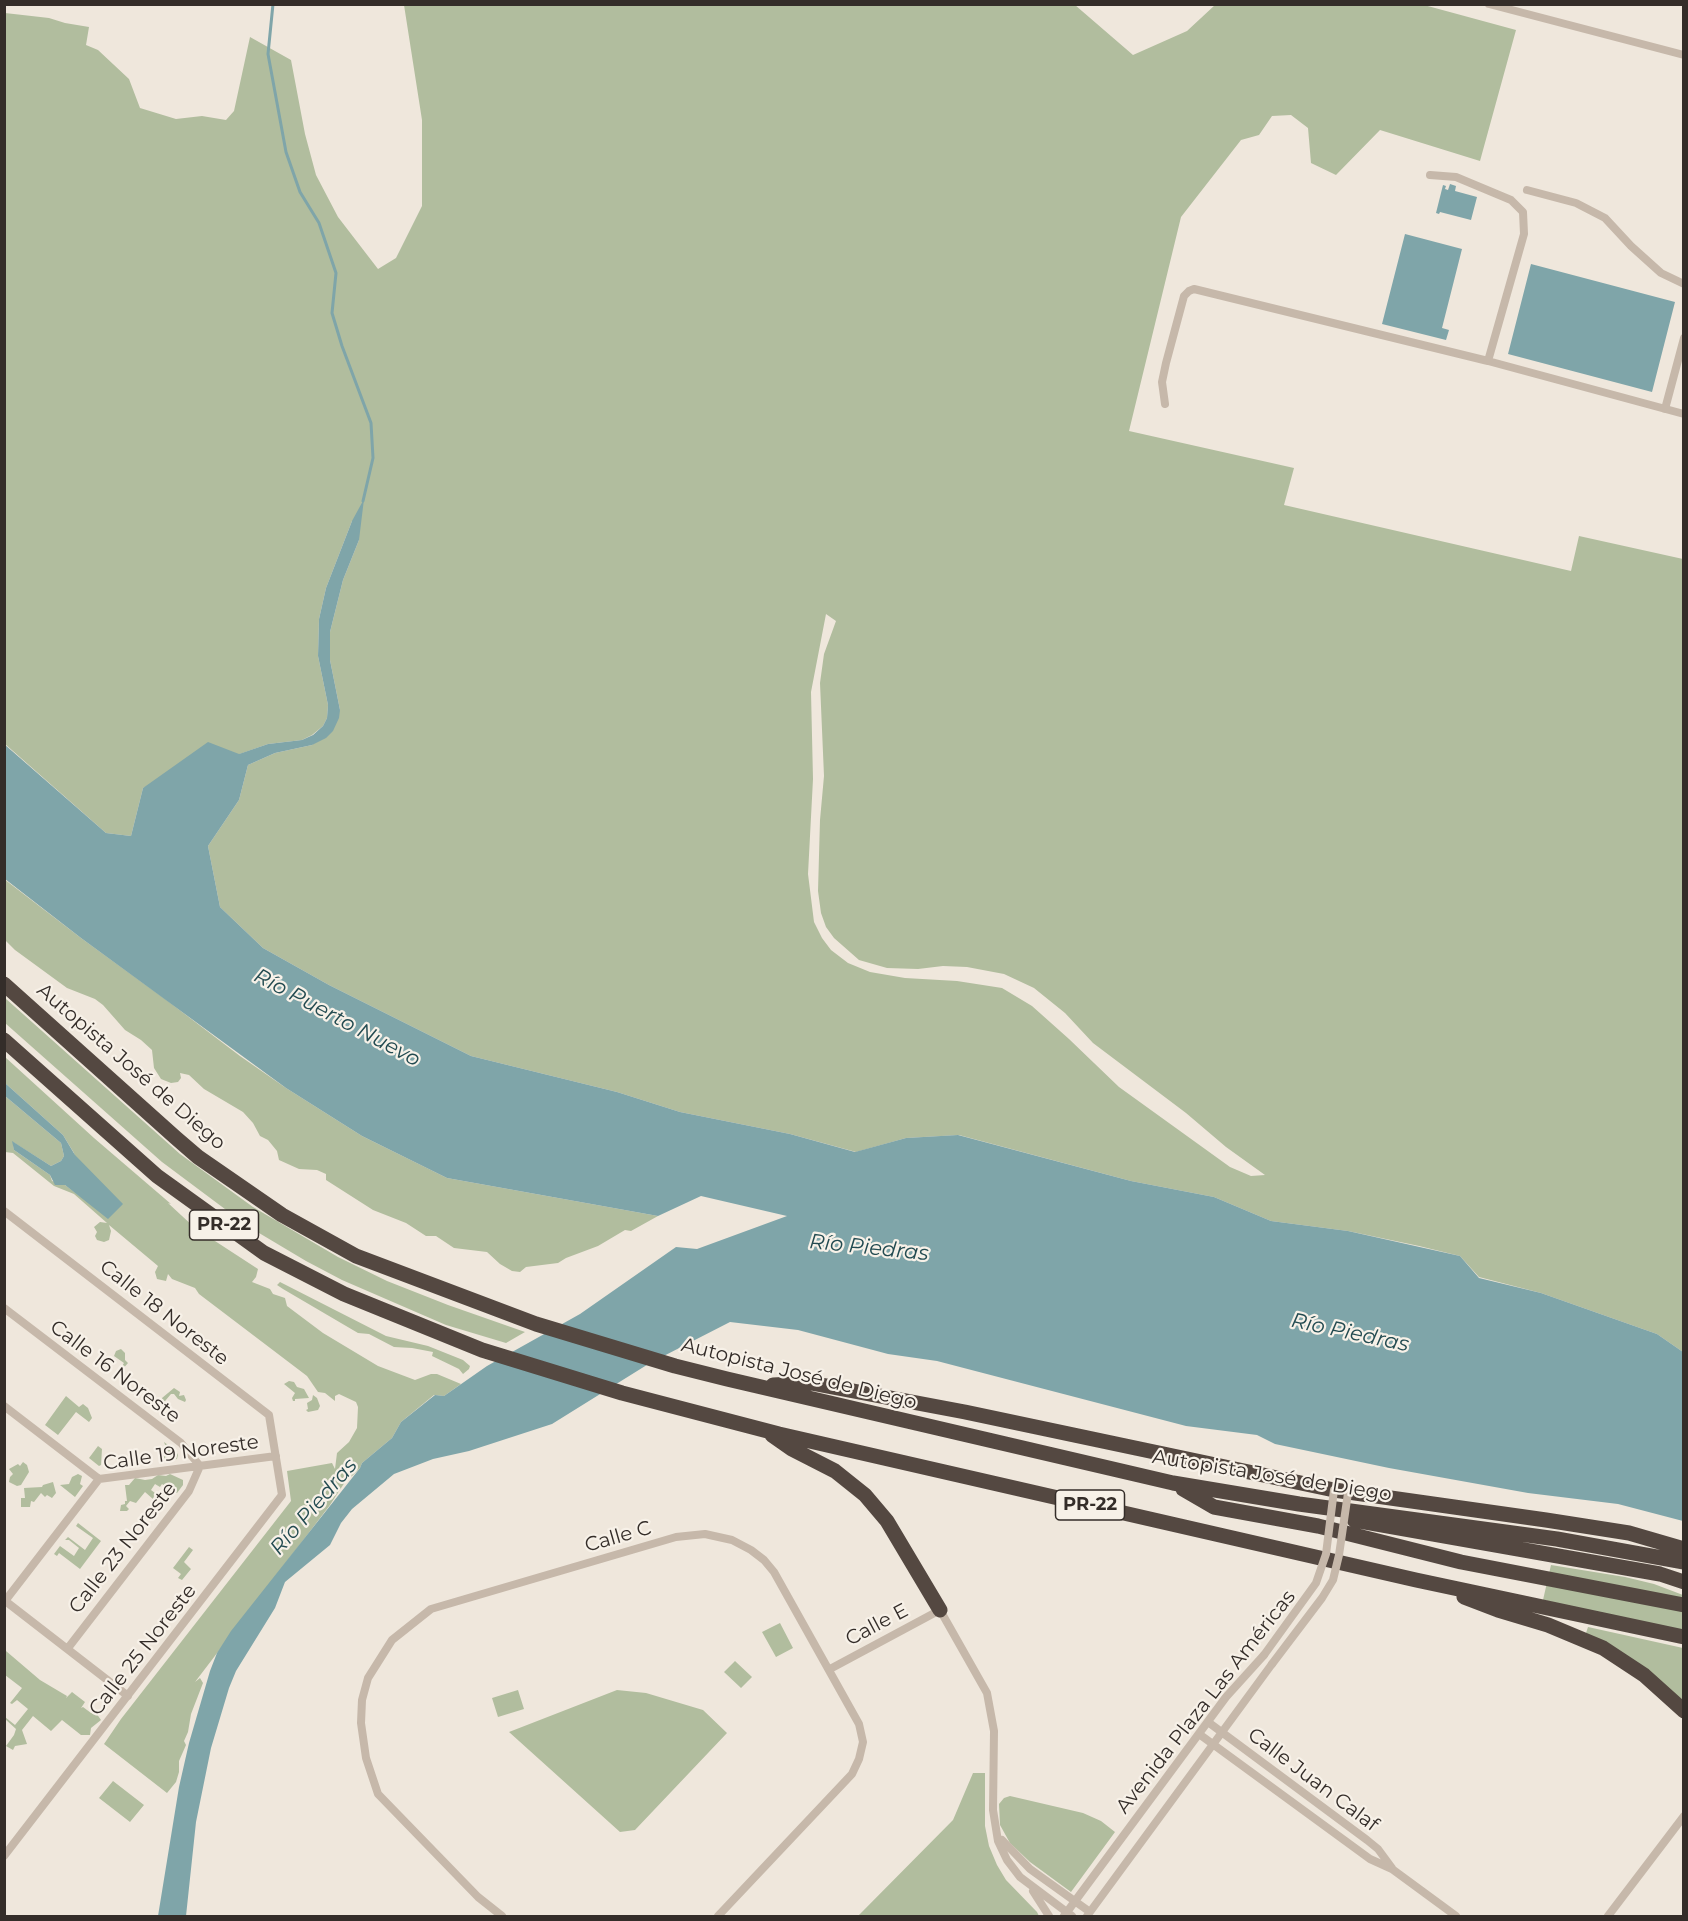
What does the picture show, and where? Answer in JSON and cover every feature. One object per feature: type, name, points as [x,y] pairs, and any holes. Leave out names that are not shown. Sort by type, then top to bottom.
[{"type":"highway","name":"Autopista José de Diego","points":[[4,984],[198,1157],[282,1215],[356,1256],[536,1324],[675,1366],[1173,1483],[1299,1504],[1557,1539],[1683,1562]]},
{"type":"highway","name":"PR-22","points":[[4,1040],[157,1176],[264,1253],[344,1294],[482,1350],[622,1394],[765,1430],[1416,1580],[1683,1637]]},
{"type":"highway","points":[[752,1385],[811,1383],[965,1412],[1341,1491],[1629,1533],[1683,1549]]},
{"type":"highway","points":[[765,1430],[792,1449],[835,1471],[865,1495],[887,1521],[940,1610]]},
{"type":"highway","points":[[1173,1483],[1214,1507],[1318,1526],[1461,1562],[1683,1605]]},
{"type":"highway","points":[[1299,1504],[1360,1522],[1660,1574],[1683,1582]]},
{"type":"highway","points":[[1416,1580],[1498,1610],[1548,1625],[1602,1648],[1644,1675],[1683,1711]]},
{"type":"street","points":[[1489,4],[1683,55]]},
{"type":"street","points":[[1430,175],[1456,177],[1511,200],[1523,212],[1524,234],[1488,361]]},
{"type":"street","points":[[1527,190],[1576,203],[1605,218],[1660,273],[1683,284]]},
{"type":"street","points":[[1165,404],[1162,382],[1166,363],[1184,296],[1194,289],[1488,361],[1683,414]]},
{"type":"street","points":[[1665,409],[1683,338]]},
{"type":"street","name":"Calle 18 Noreste","points":[[4,1211],[269,1415],[276,1456]]},
{"type":"street","name":"Calle 16 Noreste","points":[[4,1308],[181,1443],[200,1466]]},
{"type":"street","points":[[4,1406],[99,1479]]},
{"type":"street","name":"Calle 19 Noreste","points":[[5,1600],[99,1479],[276,1456]]},
{"type":"street","name":"Calle 25 Noreste","points":[[4,1856],[281,1498],[276,1456]]},
{"type":"street","name":"Calle 23 Noreste","points":[[68,1648],[189,1491],[200,1466]]},
{"type":"street","name":"Avenida Plaza Las Américas","points":[[1067,1915],[1226,1697],[1264,1655],[1316,1583],[1326,1554],[1341,1491]]},
{"type":"street","name":"Avenida Plaza Las Américas","points":[[1088,1914],[1333,1580],[1340,1555],[1341,1491]]},
{"type":"street","name":"Calle C","points":[[502,1917],[478,1897],[378,1794],[366,1758],[361,1723],[368,1678],[392,1640],[431,1609],[676,1537],[705,1534],[732,1540],[764,1560],[783,1585],[860,1724],[863,1742],[860,1759],[852,1774],[718,1917]]},
{"type":"street","points":[[5,1600],[128,1696]]},
{"type":"street","points":[[940,1610],[987,1693],[994,1731],[993,1810],[995,1829],[1007,1860],[1039,1898],[1049,1917]]},
{"type":"street","name":"Calle E","points":[[830,1669],[940,1610]]},
{"type":"street","name":"Calle Juan Calaf","points":[[1208,1722],[1367,1840],[1392,1869]]},
{"type":"street","name":"Calle Juan Calaf","points":[[1199,1734],[1370,1859],[1392,1869],[1456,1917]]},
{"type":"street","points":[[1608,1917],[1683,1816]]},
{"type":"street","points":[[995,1829],[1006,1845],[1030,1869],[1075,1901],[1088,1914]]},
{"type":"street","points":[[1026,1881],[1067,1915]]},
{"type":"green space","points":[[404,5],[1075,5],[1133,55],[1187,31],[1215,5],[1424,5],[1516,30],[1480,161],[1380,130],[1336,175],[1311,163],[1308,128],[1291,115],[1272,116],[1259,135],[1241,140],[1181,217],[1129,431],[1294,468],[1284,505],[1571,571],[1579,536],[1683,559],[1683,1352],[1657,1334],[1541,1293],[1479,1277],[1460,1256],[1348,1231],[1271,1221],[1214,1197],[1131,1181],[959,1135],[906,1138],[856,1152],[790,1134],[680,1112],[617,1092],[471,1056],[329,985],[263,948],[220,907],[208,846],[239,800],[248,765],[275,753],[312,745],[340,710],[330,660],[330,632],[343,580],[359,540],[352,521],[326,588],[319,619],[318,656],[328,705],[327,718],[323,726],[312,735],[302,740],[268,744],[143,788],[131,836],[106,833],[5,744],[5,13],[49,18],[89,27],[86,45],[98,50],[129,79],[140,108],[176,119],[202,116],[226,120],[234,111],[250,37],[291,60],[305,134],[316,175],[338,217],[378,269],[396,258],[422,206],[422,120]],"holes":[[[826,614],[836,621],[824,654],[820,683],[824,776],[818,891],[821,913],[826,927],[834,938],[859,960],[887,968],[967,967],[1004,974],[1034,988],[1065,1013],[1093,1043],[1265,1175],[1251,1176],[1230,1167],[1119,1087],[1032,1006],[1002,988],[870,972],[848,963],[831,950],[814,922],[808,874],[813,779],[811,692]]]},
{"type":"green space","points":[[4,879],[240,1056],[362,1136],[447,1178],[658,1216],[631,1231],[625,1230],[598,1246],[558,1263],[526,1267],[520,1272],[512,1271],[500,1264],[487,1252],[454,1248],[436,1236],[426,1236],[406,1223],[373,1210],[326,1180],[326,1174],[317,1170],[299,1169],[279,1160],[277,1151],[268,1140],[260,1136],[253,1123],[243,1112],[204,1089],[189,1075],[180,1073],[181,1078],[178,1082],[171,1083],[161,1079],[154,1068],[152,1050],[125,1030],[103,1005],[95,999],[67,988],[15,950],[5,940]]},
{"type":"green space","points":[[5,998],[180,1154],[253,1207],[338,1257],[387,1281],[525,1332],[506,1343],[446,1325],[342,1280],[249,1227],[162,1162],[5,1023]]},
{"type":"green space","points":[[5,1057],[195,1228],[258,1269],[252,1282],[285,1298],[287,1306],[323,1333],[378,1366],[415,1380],[437,1374],[461,1384],[444,1396],[434,1395],[401,1422],[392,1438],[362,1463],[349,1479],[337,1477],[345,1482],[330,1505],[195,1682],[200,1678],[203,1683],[191,1714],[176,1782],[167,1793],[104,1744],[291,1501],[287,1471],[332,1463],[335,1469],[337,1453],[349,1442],[357,1428],[358,1407],[356,1402],[339,1394],[335,1396],[335,1401],[325,1393],[318,1392],[307,1376],[199,1294],[195,1288],[172,1279],[168,1274],[166,1281],[157,1279],[155,1272],[158,1266],[109,1225],[111,1231],[109,1240],[104,1242],[97,1240],[94,1227],[100,1222],[107,1223],[74,1194],[54,1186],[13,1153],[5,1152],[5,1096],[61,1143],[64,1156],[61,1161],[51,1166],[13,1142],[14,1150],[50,1175],[52,1181],[65,1185],[81,1197],[74,1153],[63,1135],[5,1083]]},
{"type":"green space","points":[[280,1282],[386,1336],[428,1346],[463,1360],[470,1366],[469,1369],[463,1374],[459,1369],[432,1356],[433,1352],[394,1347],[369,1334],[358,1333],[277,1285]]},
{"type":"green space","points":[[121,1349],[128,1363],[114,1379],[124,1363],[114,1356],[116,1351]]},
{"type":"green space","points":[[289,1381],[304,1389],[309,1398],[293,1401],[295,1393],[284,1384]]},
{"type":"green space","points":[[174,1388],[180,1392],[179,1396],[184,1395],[185,1402],[171,1394],[160,1407],[162,1398]]},
{"type":"green space","points":[[313,1395],[320,1406],[318,1410],[308,1412],[307,1403],[312,1400]]},
{"type":"green space","points":[[66,1396],[79,1407],[83,1404],[88,1408],[92,1418],[89,1422],[76,1412],[58,1435],[45,1425]]},
{"type":"green space","points":[[164,1442],[176,1451],[177,1459],[160,1463],[163,1457],[161,1453],[167,1450]]},
{"type":"green space","points":[[98,1446],[102,1449],[99,1466],[89,1458]]},
{"type":"green space","points":[[23,1462],[27,1465],[29,1472],[21,1485],[17,1486],[9,1482],[13,1474],[9,1469],[18,1464],[20,1466]]},
{"type":"green space","points":[[78,1474],[82,1476],[80,1484],[83,1486],[75,1497],[60,1485],[69,1484],[72,1477]]},
{"type":"green space","points":[[170,1474],[183,1480],[183,1485],[177,1493],[162,1484],[160,1487],[155,1484],[151,1490],[155,1493],[153,1499],[145,1492],[136,1503],[130,1501],[126,1506],[129,1509],[127,1511],[120,1511],[121,1505],[127,1501],[125,1485],[129,1485],[135,1478],[145,1480],[158,1475]]},
{"type":"green space","points":[[53,1482],[56,1493],[52,1498],[47,1495],[45,1497],[41,1493],[34,1502],[31,1501],[30,1507],[21,1507],[21,1498],[25,1498],[24,1488],[42,1487]]},
{"type":"green space","points":[[78,1523],[101,1541],[80,1569],[59,1553],[57,1556],[54,1554],[60,1546],[74,1556],[79,1548],[69,1540],[65,1540],[68,1537],[85,1550],[93,1538],[76,1526]]},
{"type":"green space","points":[[189,1547],[193,1550],[184,1562],[191,1569],[182,1580],[178,1578],[181,1574],[173,1568]]},
{"type":"green space","points":[[1551,1565],[1625,1577],[1654,1584],[1683,1595],[1683,1631],[1543,1600]]},
{"type":"green space","points":[[780,1623],[793,1648],[776,1657],[762,1632]]},
{"type":"green space","points":[[1588,1627],[1683,1648],[1683,1703],[1586,1633]]},
{"type":"green space","points":[[6,1651],[40,1680],[67,1696],[66,1698],[72,1692],[85,1702],[81,1708],[91,1713],[94,1710],[101,1720],[91,1728],[90,1735],[81,1735],[62,1720],[51,1731],[33,1716],[22,1730],[27,1744],[15,1746],[13,1750],[6,1746],[16,1729],[5,1717],[15,1725],[28,1709],[17,1700],[10,1703],[22,1688],[5,1675]]},
{"type":"green space","points":[[735,1661],[752,1677],[741,1688],[724,1672]]},
{"type":"green space","points":[[518,1690],[524,1709],[498,1717],[492,1698]]},
{"type":"green space","points":[[617,1690],[646,1693],[703,1710],[727,1733],[635,1830],[620,1832],[509,1732]]},
{"type":"green space","points":[[973,1773],[985,1773],[985,1826],[989,1846],[997,1865],[1006,1880],[1039,1916],[858,1916],[953,1820]]},
{"type":"green space","points":[[113,1781],[144,1805],[130,1822],[99,1798]]},
{"type":"green space","points":[[1010,1796],[1083,1813],[1101,1821],[1115,1832],[1071,1892],[1030,1862],[1010,1843],[1000,1825],[999,1804],[1004,1798]]},
{"type":"water","points":[[1450,184],[1456,186],[1455,191],[1477,197],[1471,220],[1436,213],[1443,185],[1448,190]]},
{"type":"water","points":[[1405,234],[1462,249],[1442,328],[1449,330],[1446,340],[1382,324]]},
{"type":"water","points":[[1531,264],[1675,302],[1652,392],[1508,354]]},
{"type":"water","name":"Río Piedras","points":[[364,499],[359,540],[343,580],[330,632],[330,660],[340,710],[339,718],[333,731],[326,738],[312,745],[275,753],[248,765],[239,800],[208,846],[220,907],[263,948],[329,985],[471,1056],[617,1092],[680,1112],[790,1134],[855,1152],[906,1138],[958,1135],[1131,1181],[1214,1197],[1271,1221],[1348,1231],[1460,1256],[1479,1278],[1541,1293],[1657,1334],[1683,1352],[1683,1521],[1618,1504],[1528,1493],[1389,1468],[1275,1444],[1257,1435],[1186,1426],[937,1361],[888,1354],[798,1330],[730,1322],[650,1363],[552,1424],[469,1451],[433,1459],[394,1474],[352,1509],[341,1523],[330,1545],[285,1582],[275,1608],[236,1671],[211,1748],[196,1822],[186,1916],[158,1916],[179,1787],[189,1743],[217,1653],[231,1631],[362,1463],[392,1438],[401,1422],[435,1395],[444,1396],[487,1366],[580,1314],[676,1247],[697,1249],[787,1216],[701,1196],[658,1216],[447,1178],[362,1136],[286,1088],[81,938],[5,879],[4,744],[106,833],[131,836],[143,788],[208,742],[239,754],[268,744],[302,740],[313,735],[323,726],[327,718],[328,705],[318,656],[319,619],[326,588],[352,521]]},
{"type":"water","points":[[5,1083],[63,1135],[75,1155],[123,1204],[108,1219],[65,1185],[55,1185],[50,1175],[14,1150],[12,1141],[51,1166],[61,1161],[64,1156],[61,1143],[5,1096]]},
{"type":"waterway","name":"Río Puerto Nuevo","points":[[273,4],[268,54],[286,152],[300,192],[319,223],[336,273],[332,313],[371,423],[373,458],[363,501]]}]
